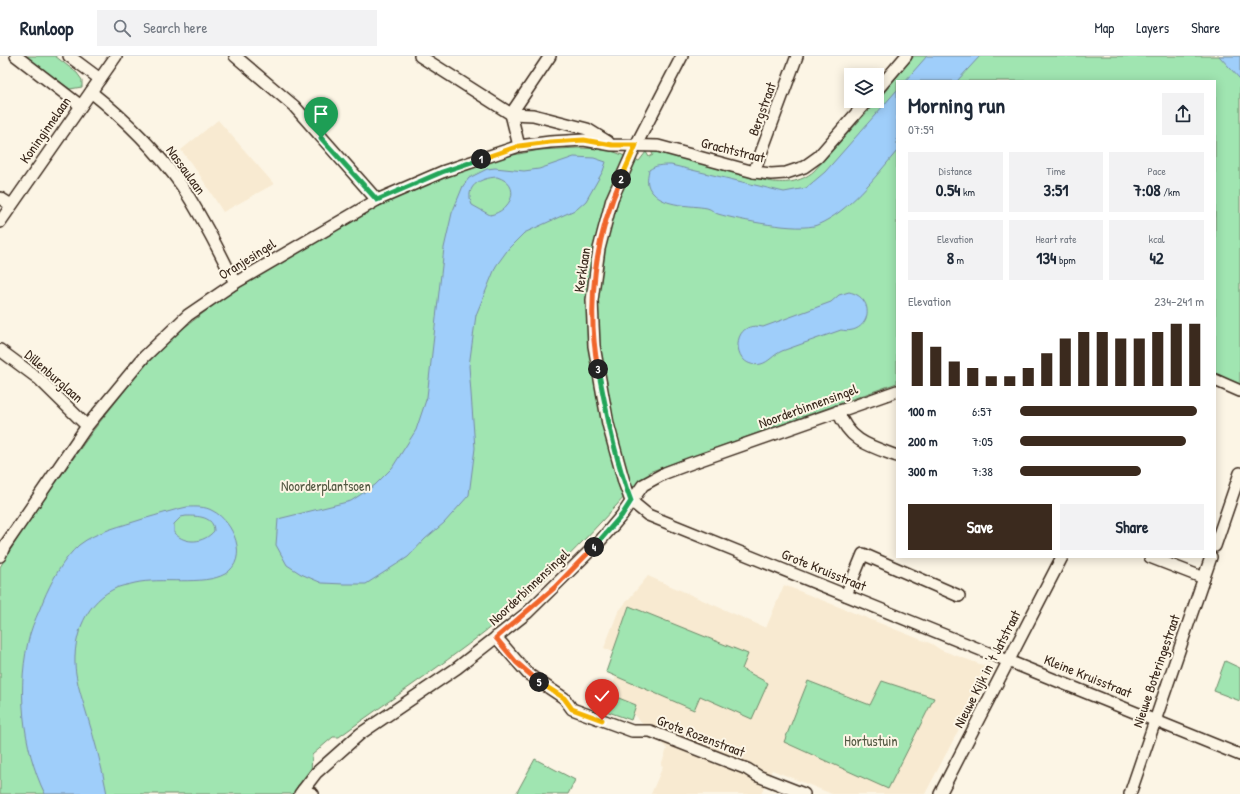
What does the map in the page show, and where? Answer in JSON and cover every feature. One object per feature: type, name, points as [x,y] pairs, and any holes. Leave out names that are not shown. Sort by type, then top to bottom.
[{"type":"street","points":[[16,56],[81,106]]},
{"type":"street","points":[[69,56],[100,79]]},
{"type":"street","name":"Koninginnelaan","points":[[0,222],[116,56]]},
{"type":"street","points":[[235,56],[294,106],[377,200]]},
{"type":"street","points":[[420,56],[510,114],[533,115],[587,128],[612,145]]},
{"type":"street","points":[[510,114],[550,56]]},
{"type":"street","name":"Kerklaan","points":[[631,501],[624,482],[608,424],[594,346],[592,300],[599,249],[612,199],[636,145],[682,56]]},
{"type":"street","name":"Bergstraat","points":[[754,172],[797,56]]},
{"type":"street","points":[[884,82],[906,56]]},
{"type":"street","name":"Nassaulaan","points":[[91,92],[150,146],[181,186],[207,228],[235,283]]},
{"type":"street","name":"Grachtstraat","points":[[612,145],[658,146],[754,172],[771,174],[786,173],[804,167],[818,157],[861,108]]},
{"type":"street","points":[[510,114],[519,146]]},
{"type":"street","name":"Oranjesingel","points":[[0,556],[4,547],[87,426],[144,356],[188,315],[235,283],[377,200],[442,172],[519,146],[584,140],[612,145]]},
{"type":"street","points":[[0,198],[11,205]]},
{"type":"street","name":"Dillenburglaan","points":[[0,350],[39,379],[87,426]]},
{"type":"street","points":[[1216,380],[1240,391]]},
{"type":"street","name":"Noorderbinnensingel","points":[[305,793],[316,773],[360,734],[457,668],[496,638],[554,588],[600,541],[643,485],[665,473],[896,391]]},
{"type":"street","points":[[838,411],[842,423],[849,433],[861,442],[896,456]]},
{"type":"street","points":[[1216,543],[1240,473]]},
{"type":"street","name":"Grote Kruisstraat","points":[[631,501],[648,515],[943,636],[1009,660]]},
{"type":"street","points":[[846,596],[863,554],[959,596]]},
{"type":"street","name":"Nieuwe Kijk in 't Jatstraat","points":[[940,794],[1061,558]]},
{"type":"street","points":[[1153,558],[1204,578]]},
{"type":"street","name":"Nieuwe Boteringestraat","points":[[1130,794],[1211,558]]},
{"type":"street","name":"Grote Rozenstraat","points":[[496,638],[528,674],[564,698],[572,709],[632,731],[650,731],[747,769],[758,776],[804,794]]},
{"type":"street","name":"Kleine Kruisstraat","points":[[1009,660],[1240,755]]},
{"type":"shaded area","points":[[218,120],[274,184],[223,212],[199,174],[181,150]]},
{"type":"shaded area","points":[[648,576],[766,628],[784,585],[932,644],[941,650],[988,667],[989,672],[925,794],[832,794],[772,770],[761,794],[651,794],[663,766],[661,765],[667,749],[633,714],[636,705],[609,694],[624,657],[604,648],[618,612]]},
{"type":"green space","points":[[25,56],[55,56],[77,73],[82,80],[82,87],[70,89]]},
{"type":"green space","name":"Noorderplantsoen","points":[[914,56],[1240,56],[1240,385],[1216,373],[1216,80],[896,80],[896,383],[649,472],[650,475],[640,480],[561,564],[510,611],[447,660],[339,737],[333,737],[312,755],[311,773],[294,794],[0,794],[0,567],[25,526],[95,428],[142,369],[181,330],[223,298],[295,253],[378,206],[443,178],[508,156],[540,150],[578,148],[606,149],[639,161],[646,152],[649,157],[653,155],[651,151],[655,151],[767,181],[780,182],[792,182],[809,175],[871,108],[884,108],[884,92]]},
{"type":"green space","points":[[629,606],[748,654],[742,669],[768,683],[752,719],[700,696],[694,710],[606,672]]},
{"type":"green space","points":[[1225,661],[1240,668],[1240,701],[1214,691]]},
{"type":"green space","name":"Hortustuin","points":[[808,681],[870,705],[882,681],[934,698],[888,789],[784,742]]},
{"type":"green space","points":[[609,694],[636,705],[631,720],[603,710]]},
{"type":"green space","points":[[535,759],[575,780],[568,794],[516,794]]},
{"type":"water","points":[[927,56],[980,56],[958,80],[906,80]]},
{"type":"water","points":[[1219,56],[1240,56],[1240,79]]},
{"type":"water","points":[[896,91],[896,152],[871,182],[851,202],[829,219],[817,225],[797,227],[768,224],[718,214],[707,208],[678,205],[658,198],[649,188],[648,179],[649,170],[654,167],[671,165],[784,192],[806,188],[825,172],[881,108],[884,108],[884,105]]},
{"type":"water","points":[[574,157],[594,158],[606,162],[603,171],[586,201],[577,209],[524,233],[509,248],[496,266],[476,315],[469,366],[475,448],[469,495],[444,523],[425,539],[408,557],[366,584],[322,583],[301,574],[287,565],[276,545],[278,519],[351,501],[375,485],[392,468],[416,430],[427,397],[444,248],[452,213],[463,186],[469,178],[487,169],[495,168],[524,171],[539,169]],"holes":[[[497,177],[505,181],[510,186],[512,191],[511,198],[504,208],[497,213],[490,215],[472,205],[470,193],[475,184],[485,179]]]},
{"type":"water","points":[[849,292],[858,296],[864,301],[867,308],[867,316],[859,327],[851,330],[841,330],[782,351],[761,364],[751,364],[744,360],[738,345],[739,337],[744,330],[752,327],[763,327],[831,302],[839,295]]},
{"type":"water","points":[[187,507],[210,509],[227,523],[236,541],[236,559],[232,567],[225,574],[216,578],[194,581],[145,581],[135,583],[114,589],[93,605],[81,626],[75,650],[75,662],[78,684],[93,735],[107,794],[45,794],[37,776],[26,736],[23,674],[30,634],[50,586],[68,557],[86,540],[110,529]],"holes":[[[181,517],[200,517],[208,520],[211,522],[214,531],[205,538],[195,541],[189,541],[179,537],[174,533],[174,524]]]},
{"type":"route","points":[[321,138],[377,200],[442,172],[519,146],[584,140],[612,145],[636,145],[612,199],[599,249],[592,300],[594,346],[608,424],[624,482],[631,501],[622,515],[600,541],[554,588],[527,613],[496,638],[528,674],[564,698],[572,709],[602,720]]}]
